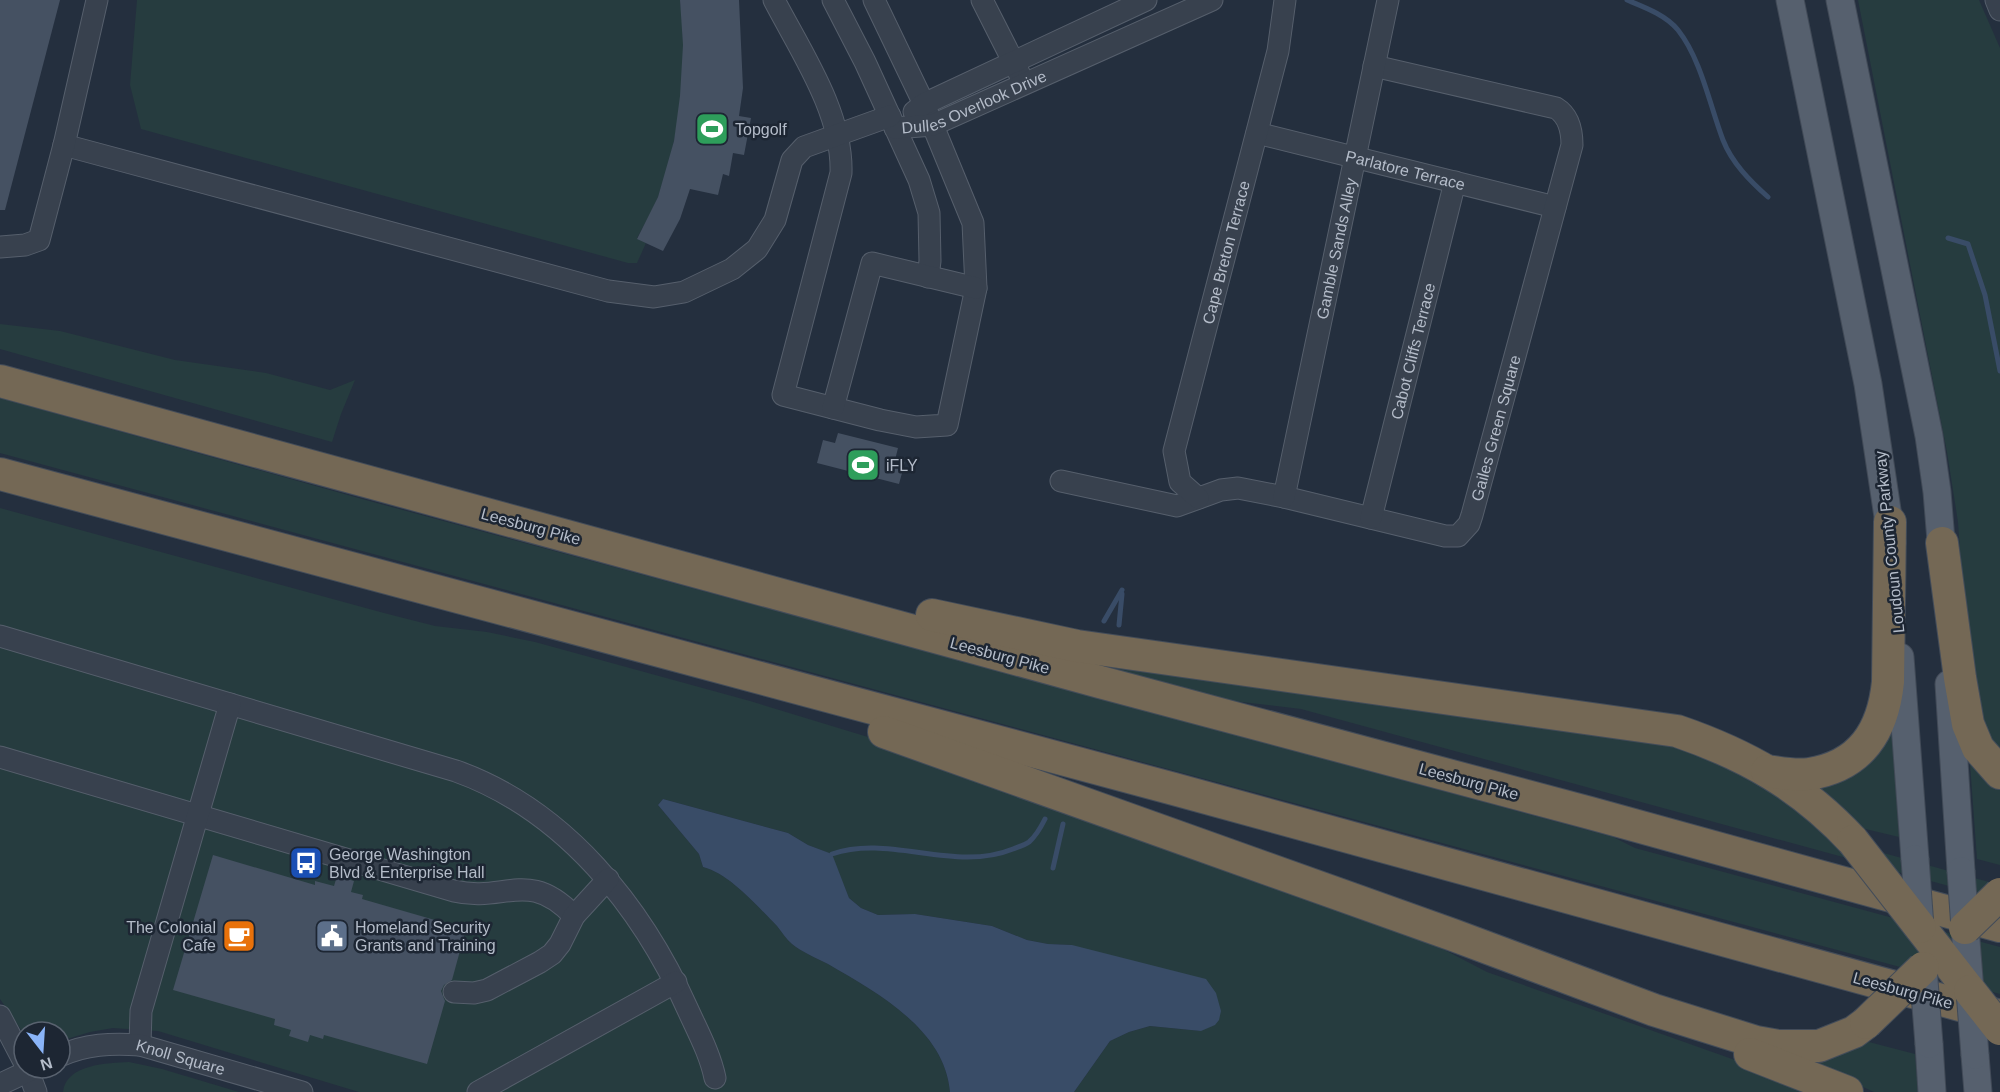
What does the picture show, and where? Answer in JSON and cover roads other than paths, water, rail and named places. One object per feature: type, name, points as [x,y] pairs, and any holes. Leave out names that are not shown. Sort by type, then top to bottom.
[{"type":"highway","name":"Leesburg Pike","points":[[0,381],[2000,926]]},
{"type":"highway","name":"Leesburg Pike","points":[[0,474],[1174,789],[2000,1016]]},
{"type":"highway","points":[[1766,771],[1809,774],[1826,769],[1858,753],[1875,730],[1886,704],[1888,682],[1890,522]]},
{"type":"highway","points":[[571,537],[1077,646],[1677,731],[1729,751],[1766,771],[1818,806],[1853,842],[1920,927],[1932,960],[1970,991],[2000,1029]]},
{"type":"highway","points":[[1942,543],[1962,698],[1968,724],[1978,748],[2000,773]]},
{"type":"highway","points":[[575,629],[817,708],[1453,935],[1654,1010],[1756,1042],[1778,1046],[1819,1046],[1854,1032],[2000,894]]},
{"type":"highway","points":[[1654,1010],[1742,1051],[1847,1092]]},
{"type":"main road","name":"Loudoun County Parkway","points":[[1790,0],[1868,384],[1890,522],[1920,927]]},
{"type":"main road","points":[[1840,0],[1929,436],[1942,543],[1960,872],[1978,1092]]},
{"type":"main road","points":[[1932,960],[1929,1044],[1932,1092]]},
{"type":"street","points":[[0,247],[25,245],[39,240],[64,146],[96,0]]},
{"type":"street","points":[[774,0],[820,90],[832,118],[841,153],[841,172],[783,395],[916,427],[947,425],[976,288],[973,223],[924,104],[873,0]]},
{"type":"street","points":[[834,0],[919,180],[928,213],[930,261],[928,277]]},
{"type":"street","points":[[982,0],[1024,84]]},
{"type":"street","name":"Dulles Overlook Drive","points":[[893,122],[924,104],[1146,0]]},
{"type":"street","name":"Dulles Overlook Drive","points":[[893,122],[933,125],[1212,0]]},
{"type":"street","name":"Cape Breton Terrace","points":[[1198,498],[1180,482],[1174,451],[1280,42],[1285,0]]},
{"type":"street","name":"Gamble Sands Alley","points":[[1284,497],[1388,0]]},
{"type":"street","points":[[1996,0],[2000,10]]},
{"type":"street","name":"Gailes Green Square","points":[[1061,481],[1177,506],[1221,490],[1238,488],[1445,536],[1458,536],[1469,524],[1572,145],[1572,135],[1562,112],[1556,108],[1374,66]]},
{"type":"street","points":[[64,146],[608,291],[654,297],[684,292],[709,281],[732,269],[757,249],[775,220],[792,160],[804,147],[837,135],[893,122]]},
{"type":"street","name":"Parlatore Terrace","points":[[1257,133],[1555,207]]},
{"type":"street","name":"Cabot Cliffs Terrace","points":[[1371,518],[1455,182]]},
{"type":"street","points":[[834,408],[872,263],[976,288]]},
{"type":"street","points":[[0,636],[456,771],[520,804],[579,848],[608,879],[635,915],[676,982],[706,1049],[715,1078]]},
{"type":"street","points":[[140,1045],[141,1011],[230,704]]},
{"type":"street","points":[[0,757],[460,893],[476,894],[530,888],[556,900],[574,916]]},
{"type":"street","points":[[454,992],[474,993],[488,990],[540,963],[552,954],[560,944],[574,916],[608,879]]},
{"type":"street","points":[[478,1092],[676,982]]},
{"type":"street","points":[[0,1016],[12,1037]]},
{"type":"street","name":"Knoll Square","points":[[72,1052],[86,1047],[115,1044],[140,1045],[302,1092]]},
{"type":"water","points":[[663,799],[788,833],[808,845],[832,854],[849,898],[861,908],[878,915],[915,914],[992,926],[1027,940],[1072,945],[1206,979],[1216,993],[1221,1011],[1219,1020],[1215,1025],[1201,1031],[1150,1026],[1110,1041],[1074,1092],[950,1092],[945,1070],[936,1049],[922,1031],[905,1015],[867,987],[792,944],[733,883],[703,867],[699,854],[658,805]]},
{"type":"waterway","points":[[1627,0],[1661,16],[1678,30],[1699,69],[1718,127],[1731,156],[1742,171],[1768,197]]},
{"type":"waterway","points":[[1948,238],[1968,244],[1985,295],[2000,371]]},
{"type":"waterway","points":[[1104,621],[1122,590]]},
{"type":"waterway","points":[[1119,625],[1122,594]]},
{"type":"waterway","points":[[832,854],[854,849],[876,848],[945,856],[991,855],[1029,842],[1045,819]]},
{"type":"waterway","points":[[1053,868],[1063,824]]},
{"type":"place","name":"Topgolf","points":[[712,129]]},
{"type":"place","name":"iFLY","points":[[863,465]]},
{"type":"place","name":"George Washington Blvd & Enterprise Hall","points":[[306,863]]},
{"type":"place","name":"The Colonial Cafe","points":[[239,936]]},
{"type":"place","name":"Homeland Security Grants and Training","points":[[332,936]]}]
